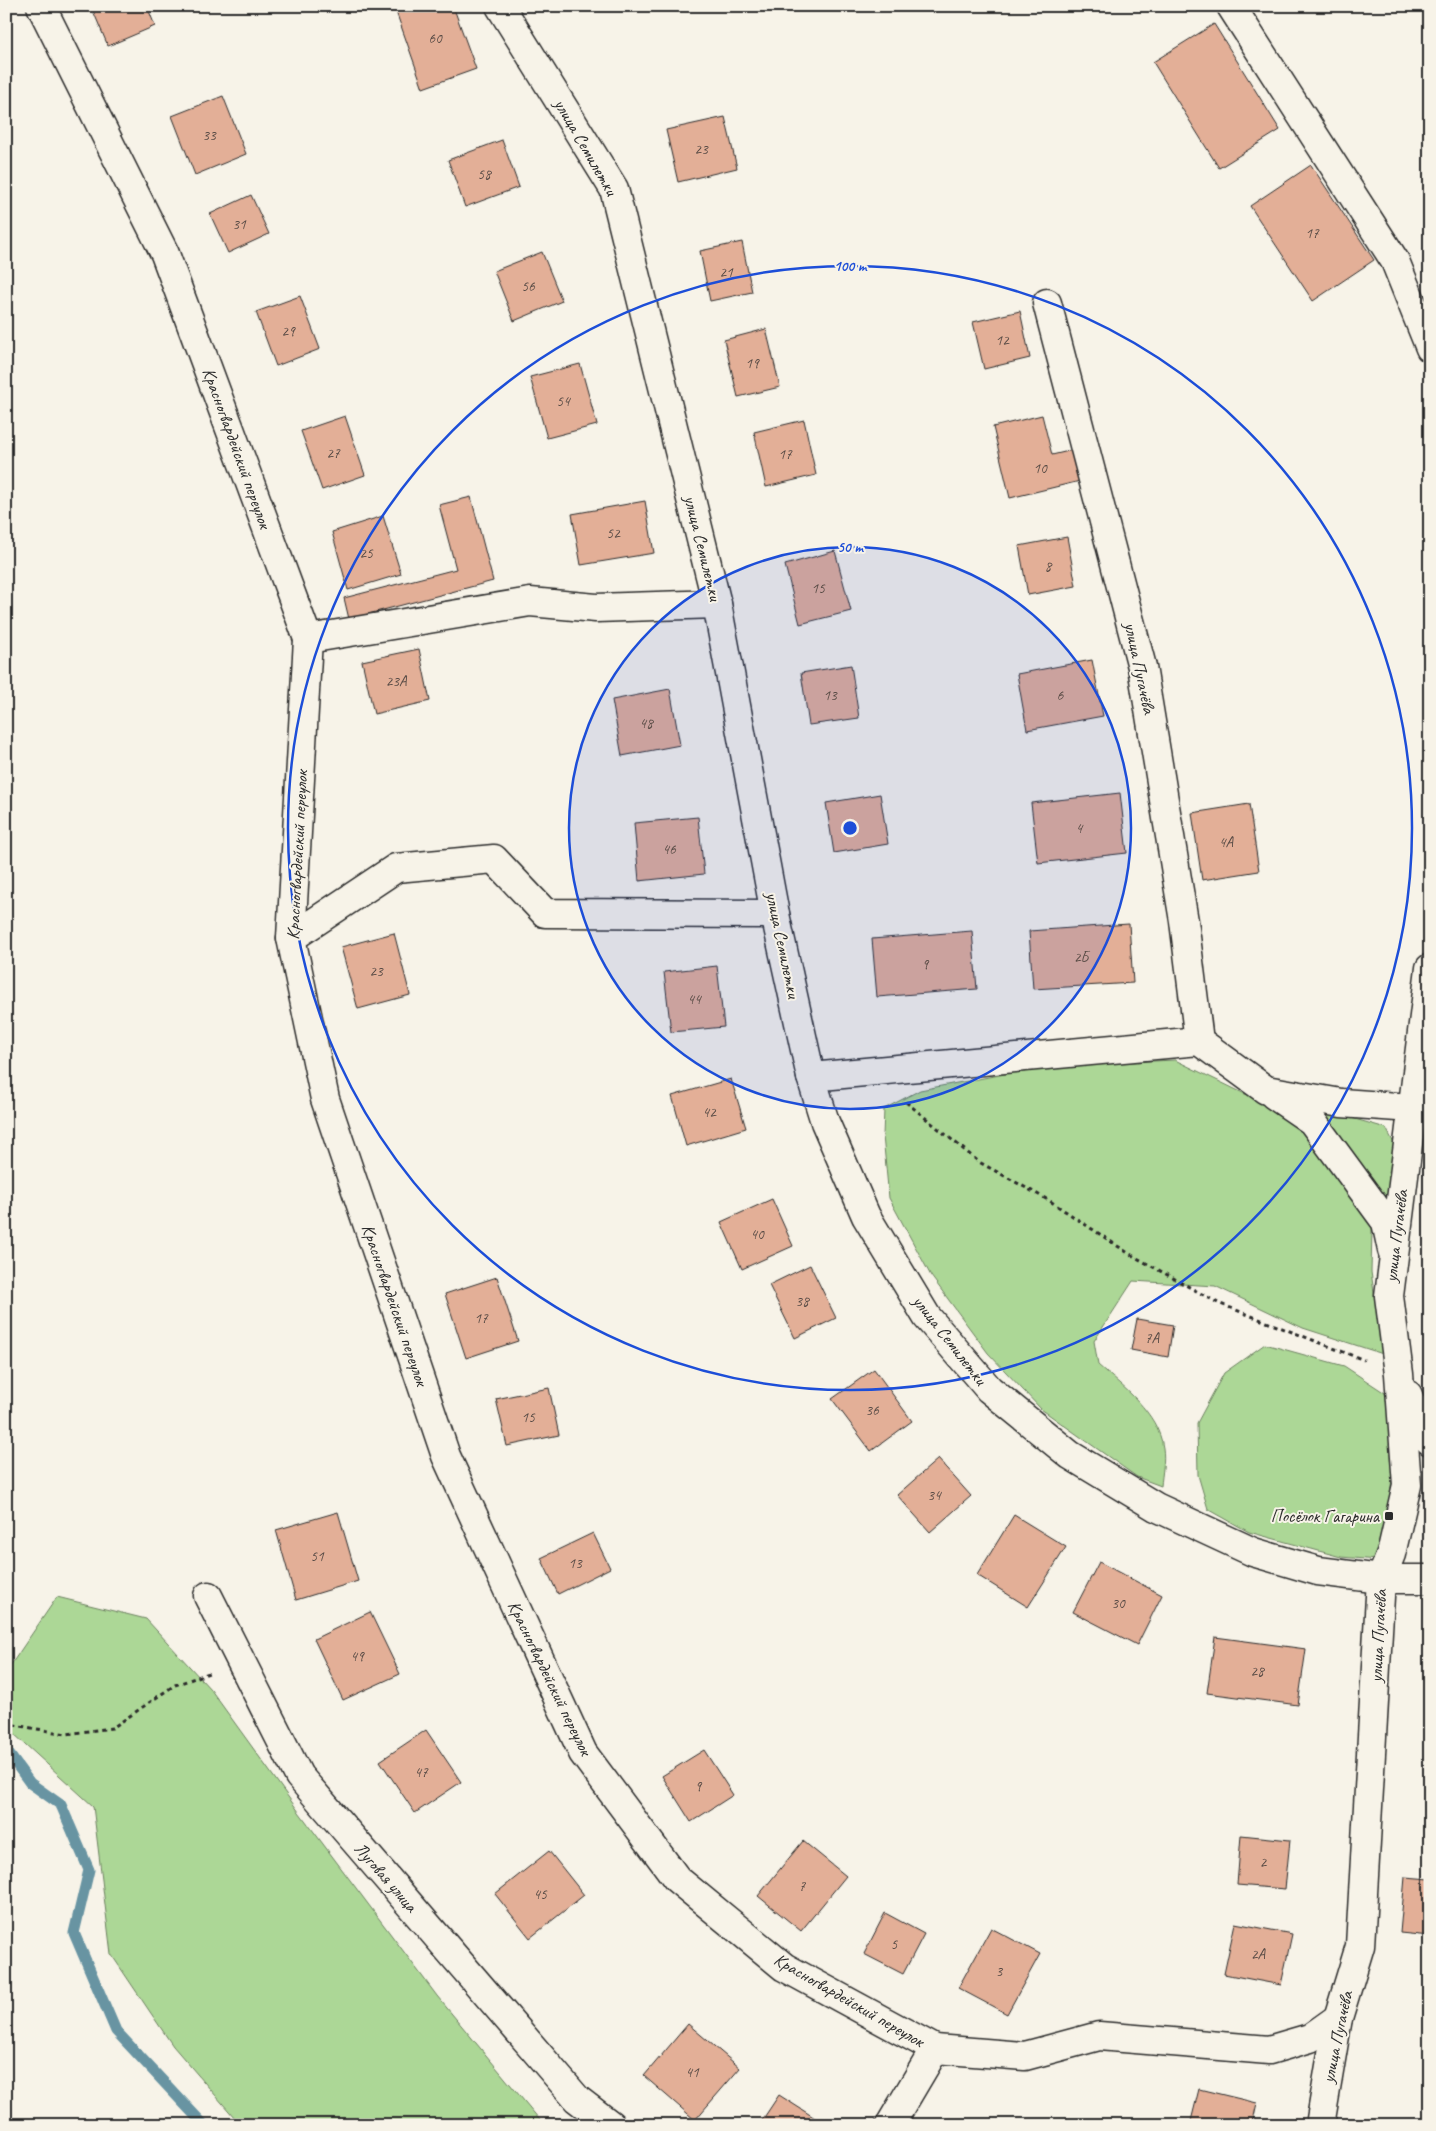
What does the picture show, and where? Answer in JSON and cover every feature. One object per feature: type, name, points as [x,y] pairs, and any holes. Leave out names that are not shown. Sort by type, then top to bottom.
[{"type":"street","name":"Красногвардейский переулок","points":[[41,6],[164,254],[308,639],[290,938],[325,1099],[446,1456],[584,1753],[677,1880],[784,1967],[935,2049],[1025,2056],[1100,2036],[1269,2050],[1310,2038],[1338,2018]]},
{"type":"street","name":"улица Семилетки","points":[[500,6],[614,189],[717,604],[775,914],[811,1077],[825,1122],[866,1216],[927,1317],[989,1389],[1070,1455],[1156,1507],[1253,1552],[1318,1571],[1381,1579],[1430,1579]]},
{"type":"street","points":[[1231,6],[1395,261],[1430,348]]},
{"type":"street","name":"улица Пугачёва","points":[[1047,303],[1142,667],[1184,921],[1199,1041]]},
{"type":"street","points":[[308,639],[530,602],[596,608],[717,604]]},
{"type":"street","points":[[290,938],[396,868],[494,859],[545,913],[775,914]]},
{"type":"street","name":"улица Пугачёва","points":[[1320,2125],[1338,2018],[1360,1946],[1381,1579],[1391,1554],[1407,1485],[1399,1374],[1389,1296],[1430,968]]},
{"type":"street","points":[[811,1077],[1199,1041],[1312,1121],[1386,1222],[1394,1260]]},
{"type":"street","points":[[1266,1090],[1341,1104],[1412,1108]]},
{"type":"street","points":[[1399,1374],[1425,1436],[1430,1441]]},
{"type":"street","name":"Луговая улица","points":[[208,1596],[299,1776],[577,2099],[611,2125]]},
{"type":"street","points":[[890,2125],[935,2049]]},
{"type":"path","points":[[870,1071],[979,1162],[1050,1201],[1128,1253],[1218,1303],[1399,1374]]},
{"type":"path","points":[[6,1726],[9,1724],[66,1734],[112,1728],[148,1701],[175,1685],[215,1671],[251,1681]]},
{"type":"green space","points":[[1175,1060],[1245,1094],[1341,1115],[1386,1128],[1400,1155],[1396,1179],[1372,1229],[1371,1272],[1383,1354],[1303,1328],[1215,1286],[1133,1281],[1094,1341],[1098,1365],[1138,1401],[1147,1412],[1160,1435],[1164,1453],[1161,1486],[1137,1477],[1041,1409],[988,1353],[931,1276],[889,1198],[883,1136],[884,1109],[920,1090],[1047,1066]]},
{"type":"green space","points":[[1265,1344],[1344,1366],[1385,1393],[1396,1452],[1383,1541],[1377,1560],[1341,1557],[1249,1532],[1208,1509],[1198,1475],[1197,1423],[1224,1373]]},
{"type":"green space","points":[[57,1597],[146,1619],[211,1690],[299,1812],[437,1996],[544,2125],[241,2125],[173,2046],[111,1954],[93,1806],[14,1734],[6,1718],[6,1672]]},
{"type":"building","points":[[91,6],[147,6],[155,26],[108,46]]},
{"type":"building","points":[[394,6],[453,6],[476,69],[423,88]]},
{"type":"building","points":[[1214,24],[1280,130],[1219,168],[1153,62]]},
{"type":"building","points":[[223,96],[246,154],[195,175],[172,116]]},
{"type":"building","points":[[725,117],[737,168],[678,182],[666,130]]},
{"type":"building","points":[[502,140],[519,187],[465,207],[448,160]]},
{"type":"building","points":[[1311,165],[1374,260],[1313,301],[1250,206]]},
{"type":"building","points":[[251,195],[269,234],[228,253],[210,214]]},
{"type":"building","points":[[742,242],[752,292],[710,301],[700,251]]},
{"type":"building","points":[[542,252],[562,301],[514,321],[494,271]]},
{"type":"building","points":[[300,296],[320,349],[276,366],[256,312]]},
{"type":"building","points":[[1020,311],[1030,358],[984,369],[973,322]]},
{"type":"building","points":[[766,329],[780,387],[738,397],[724,340]]},
{"type":"building","points":[[580,364],[597,425],[547,438],[530,377]]},
{"type":"building","points":[[1042,415],[1052,455],[1073,450],[1080,481],[1010,498],[993,427]]},
{"type":"building","points":[[345,416],[365,475],[322,490],[301,431]]},
{"type":"building","points":[[804,420],[816,475],[766,487],[754,432]]},
{"type":"building","points":[[471,497],[493,581],[349,619],[344,598],[456,569],[439,505]]},
{"type":"building","points":[[645,501],[654,553],[581,565],[572,514]]},
{"type":"building","points":[[383,516],[401,574],[348,590],[332,532]]},
{"type":"building","points":[[1067,537],[1076,586],[1028,595],[1019,546]]},
{"type":"building","points":[[835,551],[851,611],[800,624],[785,565]]},
{"type":"building","points":[[419,649],[430,701],[374,714],[362,661]]},
{"type":"building","points":[[1092,660],[1103,716],[1027,730],[1017,674]]},
{"type":"building","points":[[851,665],[859,718],[809,725],[801,673]]},
{"type":"building","points":[[670,689],[680,745],[622,756],[612,700]]},
{"type":"building","points":[[1120,793],[1127,853],[1038,863],[1031,803]]},
{"type":"building","points":[[880,794],[888,844],[834,853],[826,803]]},
{"type":"building","points":[[1249,804],[1259,871],[1202,880],[1192,813]]},
{"type":"building","points":[[698,817],[704,874],[639,881],[634,823]]},
{"type":"building","points":[[1129,924],[1133,983],[1033,989],[1029,931]]},
{"type":"building","points":[[972,931],[977,989],[877,997],[872,939]]},
{"type":"building","points":[[394,933],[410,995],[358,1009],[341,947]]},
{"type":"building","points":[[717,966],[724,1027],[671,1032],[664,972]]},
{"type":"building","points":[[731,1079],[746,1128],[686,1146],[672,1096]]},
{"type":"building","points":[[772,1199],[793,1246],[742,1269],[721,1222]]},
{"type":"building","points":[[810,1265],[836,1318],[795,1338],[769,1285]]},
{"type":"building","points":[[497,1277],[518,1341],[466,1358],[445,1294]]},
{"type":"building","points":[[1137,1319],[1173,1325],[1168,1357],[1131,1350]]},
{"type":"building","points":[[874,1369],[912,1421],[871,1451],[832,1399]]},
{"type":"building","points":[[549,1388],[559,1435],[507,1446],[496,1399]]},
{"type":"building","points":[[938,1459],[971,1496],[930,1532],[897,1495]]},
{"type":"building","points":[[338,1512],[358,1581],[296,1600],[276,1530]]},
{"type":"building","points":[[1014,1515],[1066,1547],[1028,1607],[977,1575]]},
{"type":"building","points":[[593,1533],[610,1568],[558,1594],[541,1558]]},
{"type":"building","points":[[1099,1562],[1162,1595],[1137,1645],[1073,1612]]},
{"type":"building","points":[[370,1612],[400,1674],[343,1700],[314,1639]]},
{"type":"building","points":[[1215,1637],[1306,1649],[1298,1705],[1207,1693]]},
{"type":"building","points":[[426,1730],[461,1782],[415,1813],[380,1761]]},
{"type":"building","points":[[704,1750],[733,1795],[691,1822],[662,1776]]},
{"type":"building","points":[[1241,1835],[1290,1840],[1285,1889],[1237,1885]]},
{"type":"building","points":[[803,1841],[846,1876],[801,1931],[758,1896]]},
{"type":"building","points":[[549,1851],[584,1895],[530,1938],[495,1894]]},
{"type":"building","points":[[1405,1877],[1430,1879],[1430,1936],[1400,1933]]},
{"type":"building","points":[[885,1913],[924,1934],[903,1974],[864,1954]]},
{"type":"building","points":[[1235,1923],[1292,1934],[1281,1985],[1224,1974]]},
{"type":"building","points":[[991,1928],[1040,1954],[1007,2014],[958,1988]]},
{"type":"building","points":[[688,2024],[740,2068],[695,2120],[644,2076]]},
{"type":"building","points":[[1199,2089],[1257,2103],[1252,2125],[1190,2125]]},
{"type":"building","points":[[779,2095],[826,2125],[759,2125]]},
{"type":"waterway","points":[[6,1750],[30,1783],[61,1805],[89,1870],[74,1933],[116,2031],[204,2125]]},
{"type":"place","name":"Посёлок Гагарина","points":[[1389,1516]]}]
